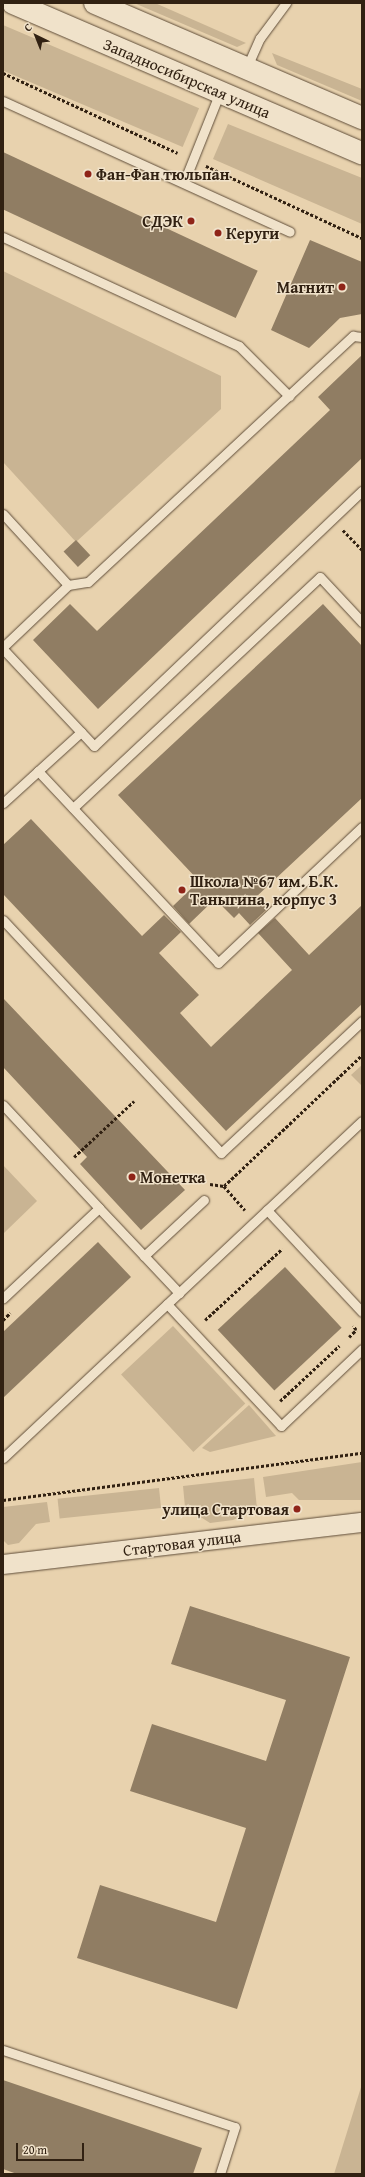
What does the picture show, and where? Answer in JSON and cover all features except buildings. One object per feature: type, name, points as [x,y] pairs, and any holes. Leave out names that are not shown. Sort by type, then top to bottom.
[{"type":"main road","name":"Западносибирская улица","points":[[13,3],[362,153]]},
{"type":"main road","name":"Западносибирская улица","points":[[95,3],[246,71],[362,118]]},
{"type":"street","name":"Стартовая улица","points":[[3,1564],[362,1522]]},
{"type":"lane","points":[[246,71],[260,38],[286,3]]},
{"type":"lane","points":[[184,182],[220,92]]},
{"type":"lane","points":[[3,101],[184,182],[290,232]]},
{"type":"lane","points":[[3,237],[239,346],[289,396]]},
{"type":"lane","points":[[362,337],[353,336],[88,582],[68,585],[3,648],[94,746],[362,491]]},
{"type":"lane","points":[[3,514],[68,585]]},
{"type":"lane","points":[[72,808],[320,577],[362,622]]},
{"type":"lane","points":[[3,803],[81,732]]},
{"type":"lane","points":[[38,771],[218,963],[362,827]]},
{"type":"lane","points":[[3,920],[221,1153],[362,1021]]},
{"type":"lane","points":[[3,1105],[179,1293]]},
{"type":"lane","points":[[3,1458],[267,1210],[361,1125]]},
{"type":"lane","points":[[144,1256],[204,1200]]},
{"type":"lane","points":[[3,1298],[100,1208]]},
{"type":"lane","points":[[267,1210],[362,1312]]},
{"type":"lane","points":[[167,1304],[281,1426],[362,1349]]},
{"type":"lane","points":[[3,2050],[235,2127],[220,2174]]},
{"type":"path","points":[[341,527],[362,550]]},
{"type":"path","points":[[224,1186],[362,1055]]},
{"type":"path","points":[[69,1162],[134,1101]]},
{"type":"path","points":[[210,1184],[224,1186],[287,1255]]},
{"type":"path","points":[[208,1327],[203,1322],[282,1249]]},
{"type":"path","points":[[3,1320],[14,1309]]},
{"type":"path","points":[[273,1397],[278,1403],[356,1330],[351,1324]]},
{"type":"path","points":[[3,1500],[362,1453]]},
{"type":"shaded area","points":[[134,3],[155,3],[246,43],[237,47]]},
{"type":"shaded area","points":[[3,25],[199,108],[183,147],[3,71]]},
{"type":"shaded area","points":[[272,53],[362,89],[362,101],[277,65]]},
{"type":"shaded area","points":[[228,124],[362,178],[362,224],[213,159]]},
{"type":"shaded area","points":[[3,271],[221,376],[221,409],[76,542],[3,462]]},
{"type":"shaded area","points":[[362,1065],[362,1085],[361,1085],[351,1075]]},
{"type":"shaded area","points":[[3,1165],[37,1201],[3,1234]]},
{"type":"shaded area","points":[[173,1326],[245,1404],[193,1452],[121,1374]]},
{"type":"shaded area","points":[[249,1405],[276,1436],[210,1452],[202,1448]]},
{"type":"shaded area","points":[[362,1462],[362,1500],[299,1500],[292,1493],[266,1497],[263,1477]]},
{"type":"shaded area","points":[[254,1478],[257,1509],[233,1520],[210,1523],[185,1507],[183,1486]]},
{"type":"shaded area","points":[[159,1488],[161,1508],[60,1519],[58,1499]]},
{"type":"shaded area","points":[[47,1502],[50,1522],[36,1524],[19,1543],[8,1545],[3,1540],[3,1507]]},
{"type":"shaded area","points":[[362,2084],[362,2174],[334,2174]]},
{"type":"place","name":"Фан-Фан тюльпан","points":[[88,174]]},
{"type":"place","name":"СДЭК","points":[[191,221]]},
{"type":"place","name":"Керуги","points":[[218,233]]},
{"type":"place","name":"Магнит","points":[[342,287]]},
{"type":"place","name":"Школа №67 им. Б.К. Таныгина, корпус 3","points":[[182,890]]},
{"type":"place","name":"Монетка","points":[[132,1177]]},
{"type":"place","name":"улица Стартовая","points":[[297,1509]]}]
